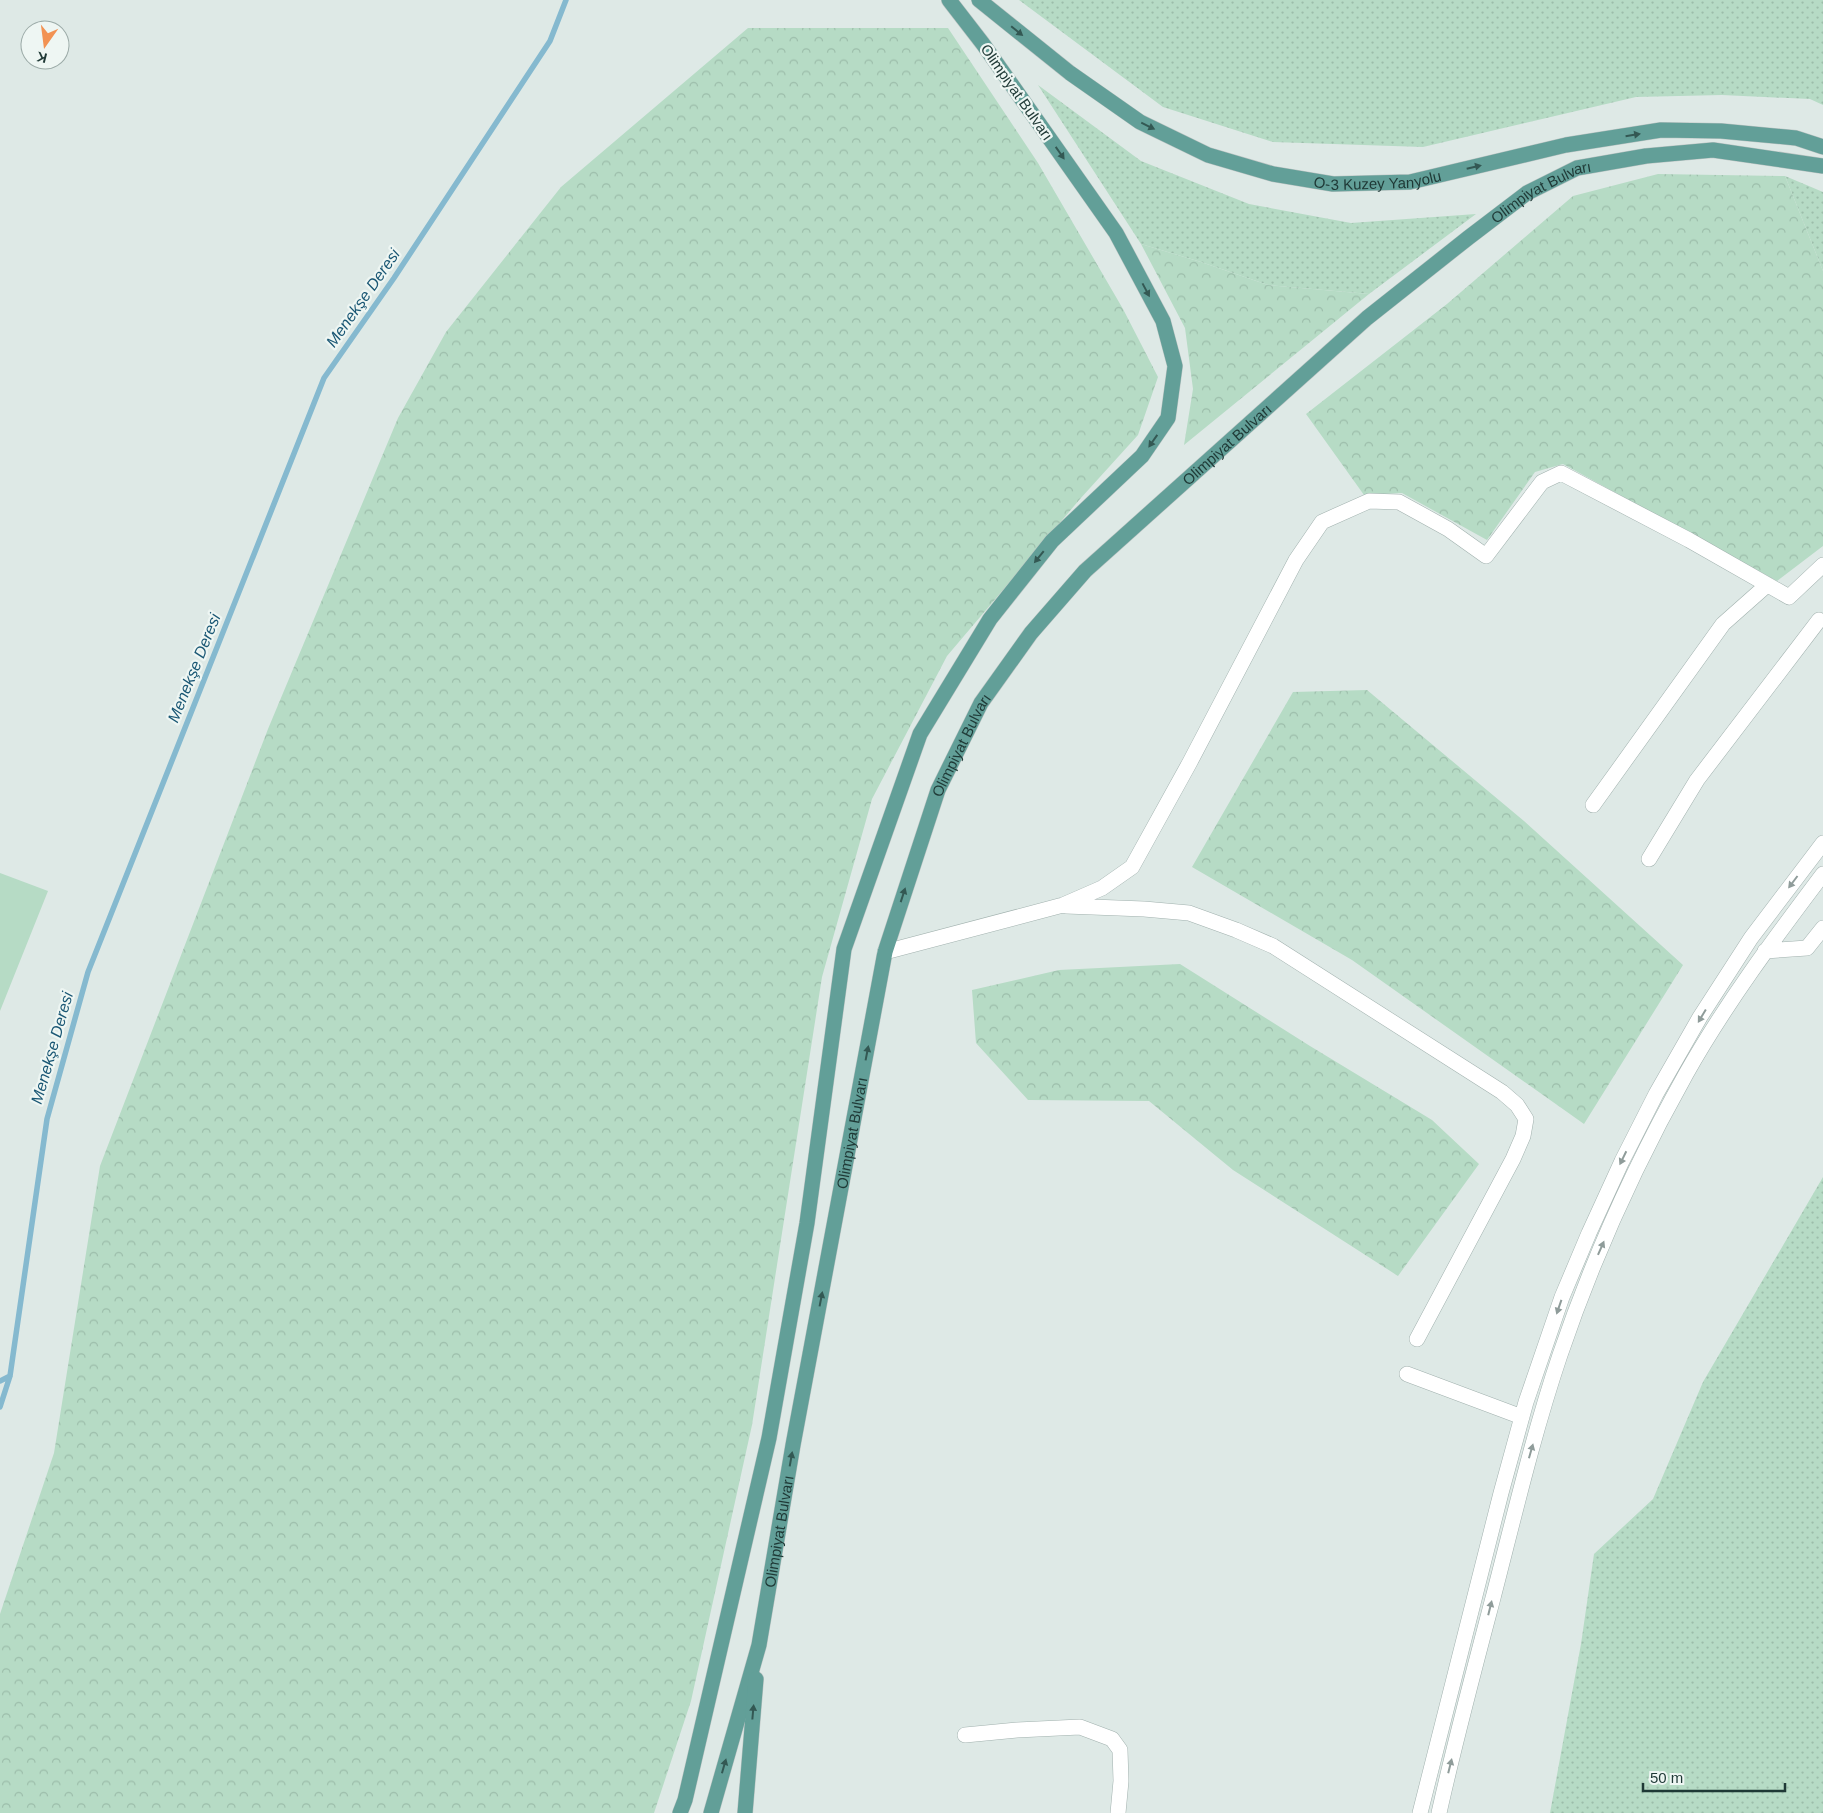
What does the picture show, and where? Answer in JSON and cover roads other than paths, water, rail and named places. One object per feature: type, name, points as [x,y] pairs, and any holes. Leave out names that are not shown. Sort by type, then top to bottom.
[{"type":"main road","name":"Olimpiyat Bulvarı","points":[[680,1813],[769,1438],[807,1223],[844,949],[920,734],[990,618],[1052,541],[1142,456],[1168,418],[1175,366],[1163,321],[1116,233],[984,44],[949,0]]},
{"type":"main road","name":"O-3 Kuzey Yanyolu","points":[[979,0],[1070,73],[1140,122],[1208,155],[1273,174],[1333,184],[1410,182],[1566,146],[1661,130],[1721,131],[1796,138],[1823,146]]},
{"type":"main road","name":"Olimpiyat Bulvarı","points":[[711,1813],[759,1645],[793,1445],[885,952],[938,790],[981,703],[1031,632],[1086,571],[1367,318],[1527,193],[1578,168],[1646,156],[1713,150],[1811,162],[1823,166]]},
{"type":"main road","points":[[745,1813],[759,1645]]},
{"type":"street","points":[[885,952],[1063,905],[1102,888],[1132,866],[1190,762],[1296,560],[1322,522],[1369,501],[1398,502],[1448,529],[1486,556],[1542,482],[1561,473],[1689,540],[1790,597],[1823,565]]},
{"type":"street","points":[[1593,805],[1723,624],[1767,584]]},
{"type":"street","points":[[1649,858],[1697,780],[1819,620]]},
{"type":"street","points":[[1420,1813],[1500,1492],[1522,1417],[1562,1297],[1622,1161],[1656,1094],[1700,1017],[1751,938],[1823,844]]},
{"type":"street","points":[[1439,1813],[1526,1467],[1551,1382],[1600,1250],[1639,1165],[1687,1073],[1765,951],[1823,874]]},
{"type":"street","points":[[1063,905],[1189,913],[1273,946],[1502,1092],[1517,1105],[1526,1118],[1523,1136],[1513,1159],[1417,1339]]},
{"type":"street","points":[[1765,951],[1807,948],[1823,928]]},
{"type":"street","points":[[1407,1374],[1522,1417]]},
{"type":"street","points":[[965,1735],[1080,1727],[1112,1739],[1120,1750],[1121,1781],[1118,1813]]},
{"type":"waterway","name":"Menekşe Deresi","points":[[0,1407],[10,1376],[47,1119],[88,972],[324,378],[394,278],[550,41],[566,0]]},
{"type":"waterway","name":"Menekşe Deresi","points":[[0,1381],[10,1376]]}]
